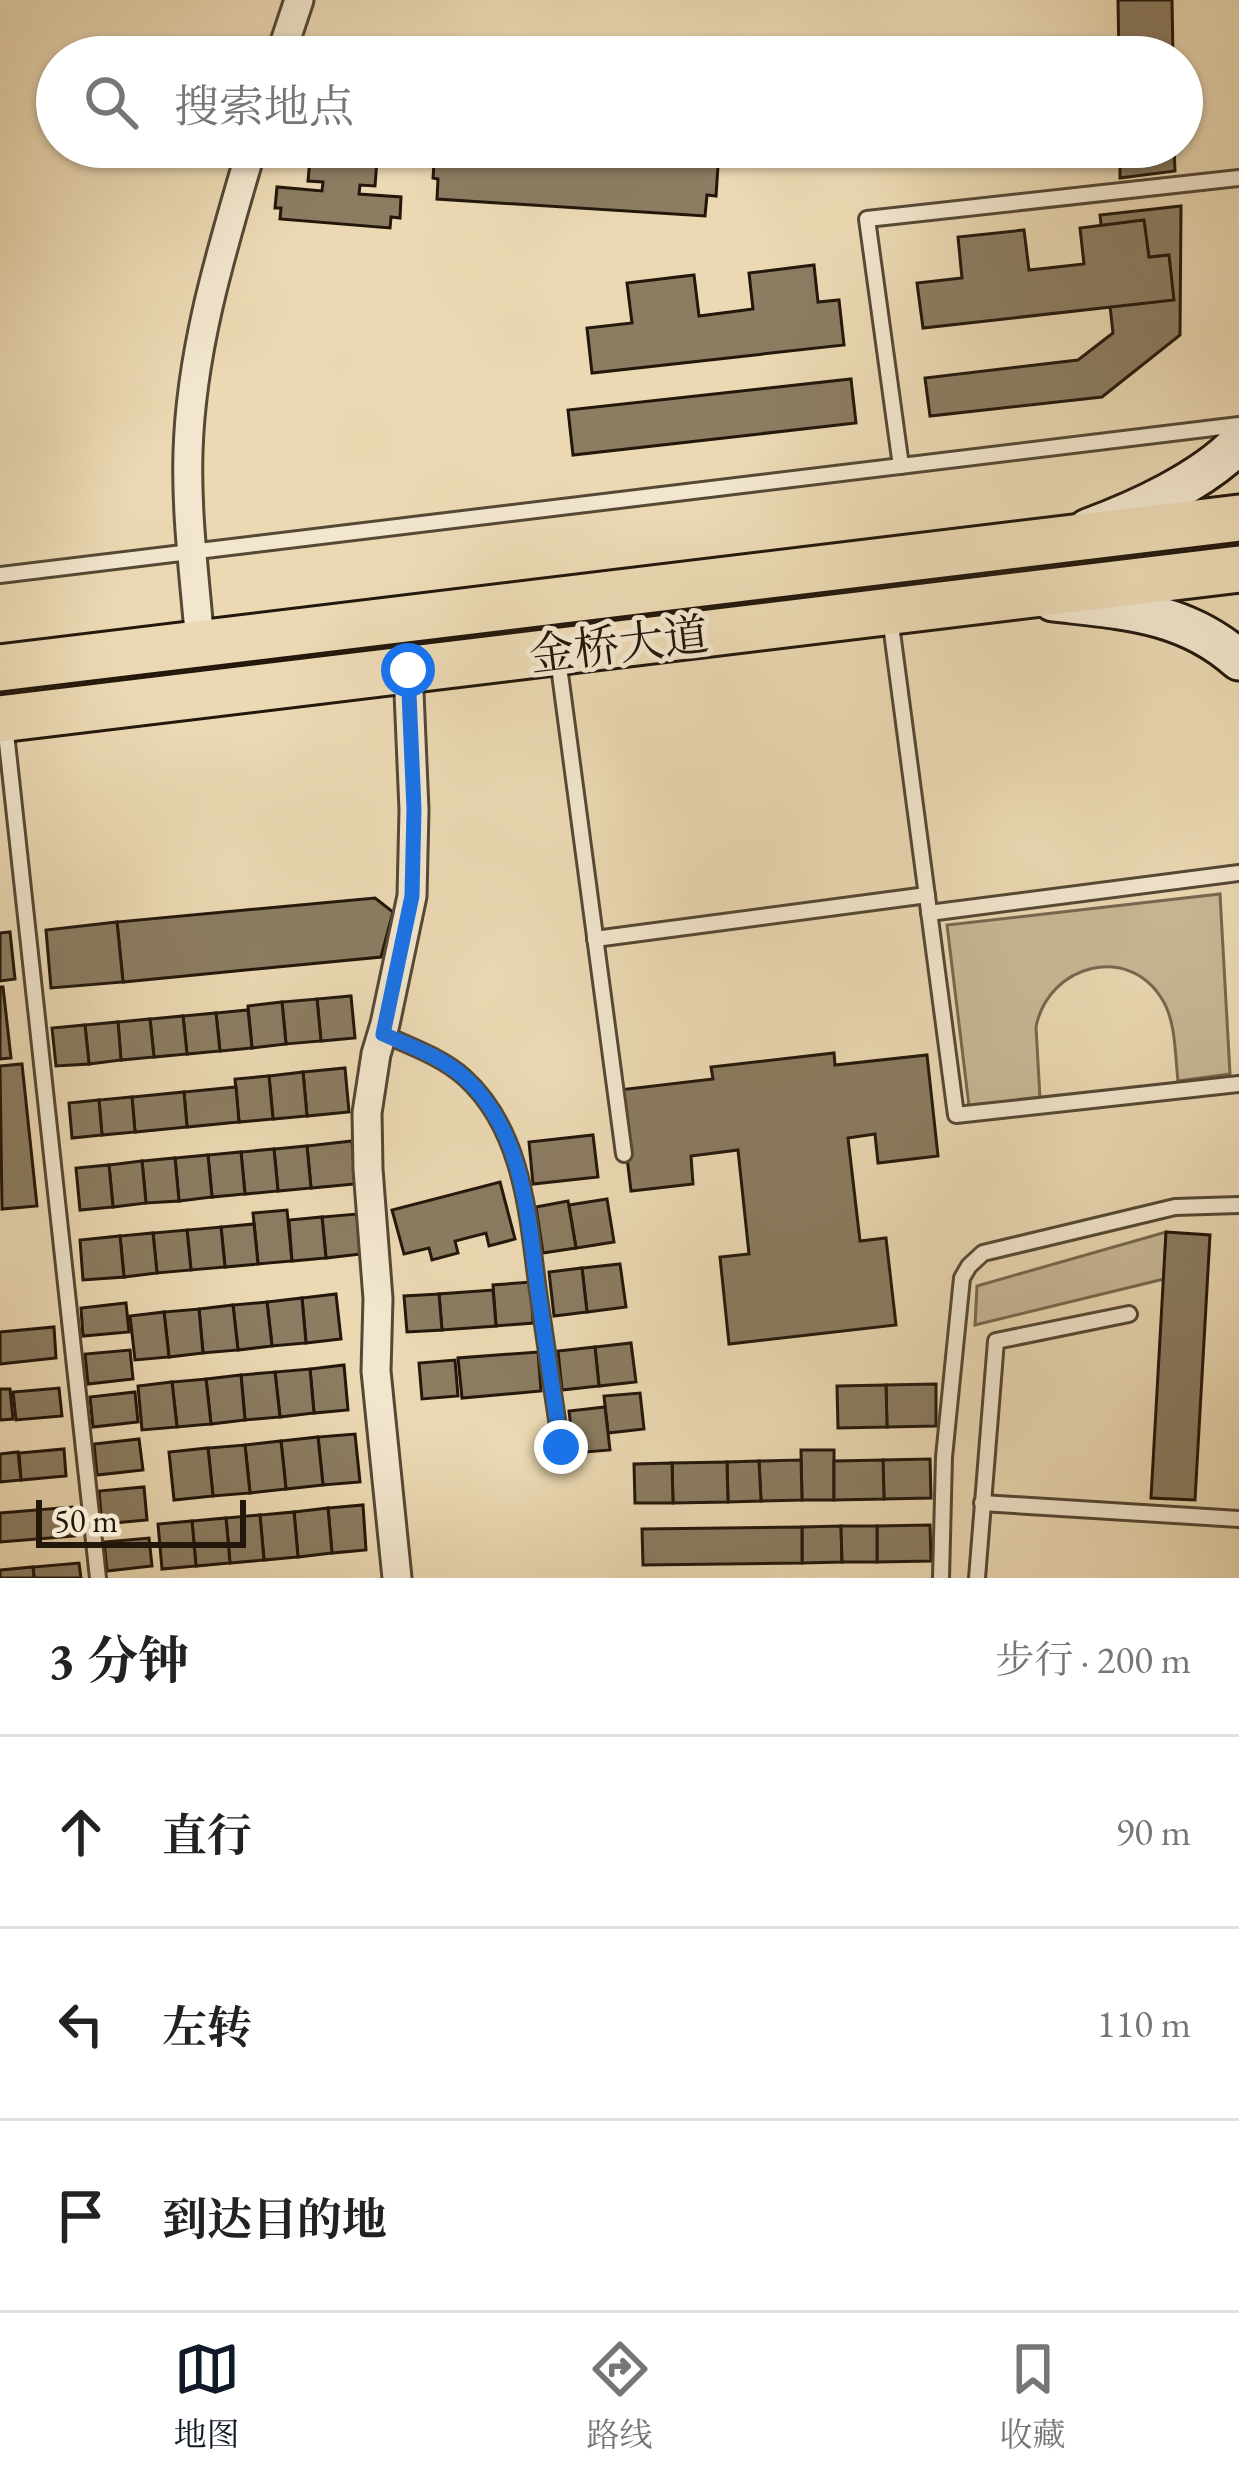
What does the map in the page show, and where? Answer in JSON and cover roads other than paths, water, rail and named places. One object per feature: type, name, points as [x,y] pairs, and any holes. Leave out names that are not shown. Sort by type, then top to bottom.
[{"type":"highway","name":"金桥大道","points":[[0,668],[1239,518]]},
{"type":"highway","name":"金桥大道","points":[[2,719],[1239,568]]},
{"type":"main road","points":[[1056,540],[1168,492],[1239,443]]},
{"type":"main road","points":[[1012,596],[1162,616],[1199,631],[1239,660]]},
{"type":"street","points":[[287,36],[299,0]]},
{"type":"street","points":[[200,644],[188,449],[195,373],[212,289],[246,168]]},
{"type":"street","points":[[397,1578],[376,1371],[378,1299],[368,1169],[369,1099],[412,896],[408,670]]},
{"type":"lane","points":[[901,466],[867,219],[1239,178]]},
{"type":"lane","points":[[0,575],[1239,425]]},
{"type":"lane","points":[[889,611],[956,1115],[1239,1084]]},
{"type":"lane","points":[[556,651],[624,1154]]},
{"type":"lane","points":[[2,719],[98,1578]]},
{"type":"lane","points":[[929,914],[1239,873]]},
{"type":"lane","points":[[595,939],[927,896]]},
{"type":"lane","points":[[383,1034],[426,1052],[463,1076],[488,1104],[511,1148],[524,1192],[561,1447]]},
{"type":"lane","points":[[941,1578],[944,1457],[962,1278],[969,1266],[983,1253],[1175,1207],[1239,1205]]},
{"type":"lane","points":[[976,1578],[996,1341],[1129,1314]]},
{"type":"lane","points":[[982,1503],[1239,1520]]}]
